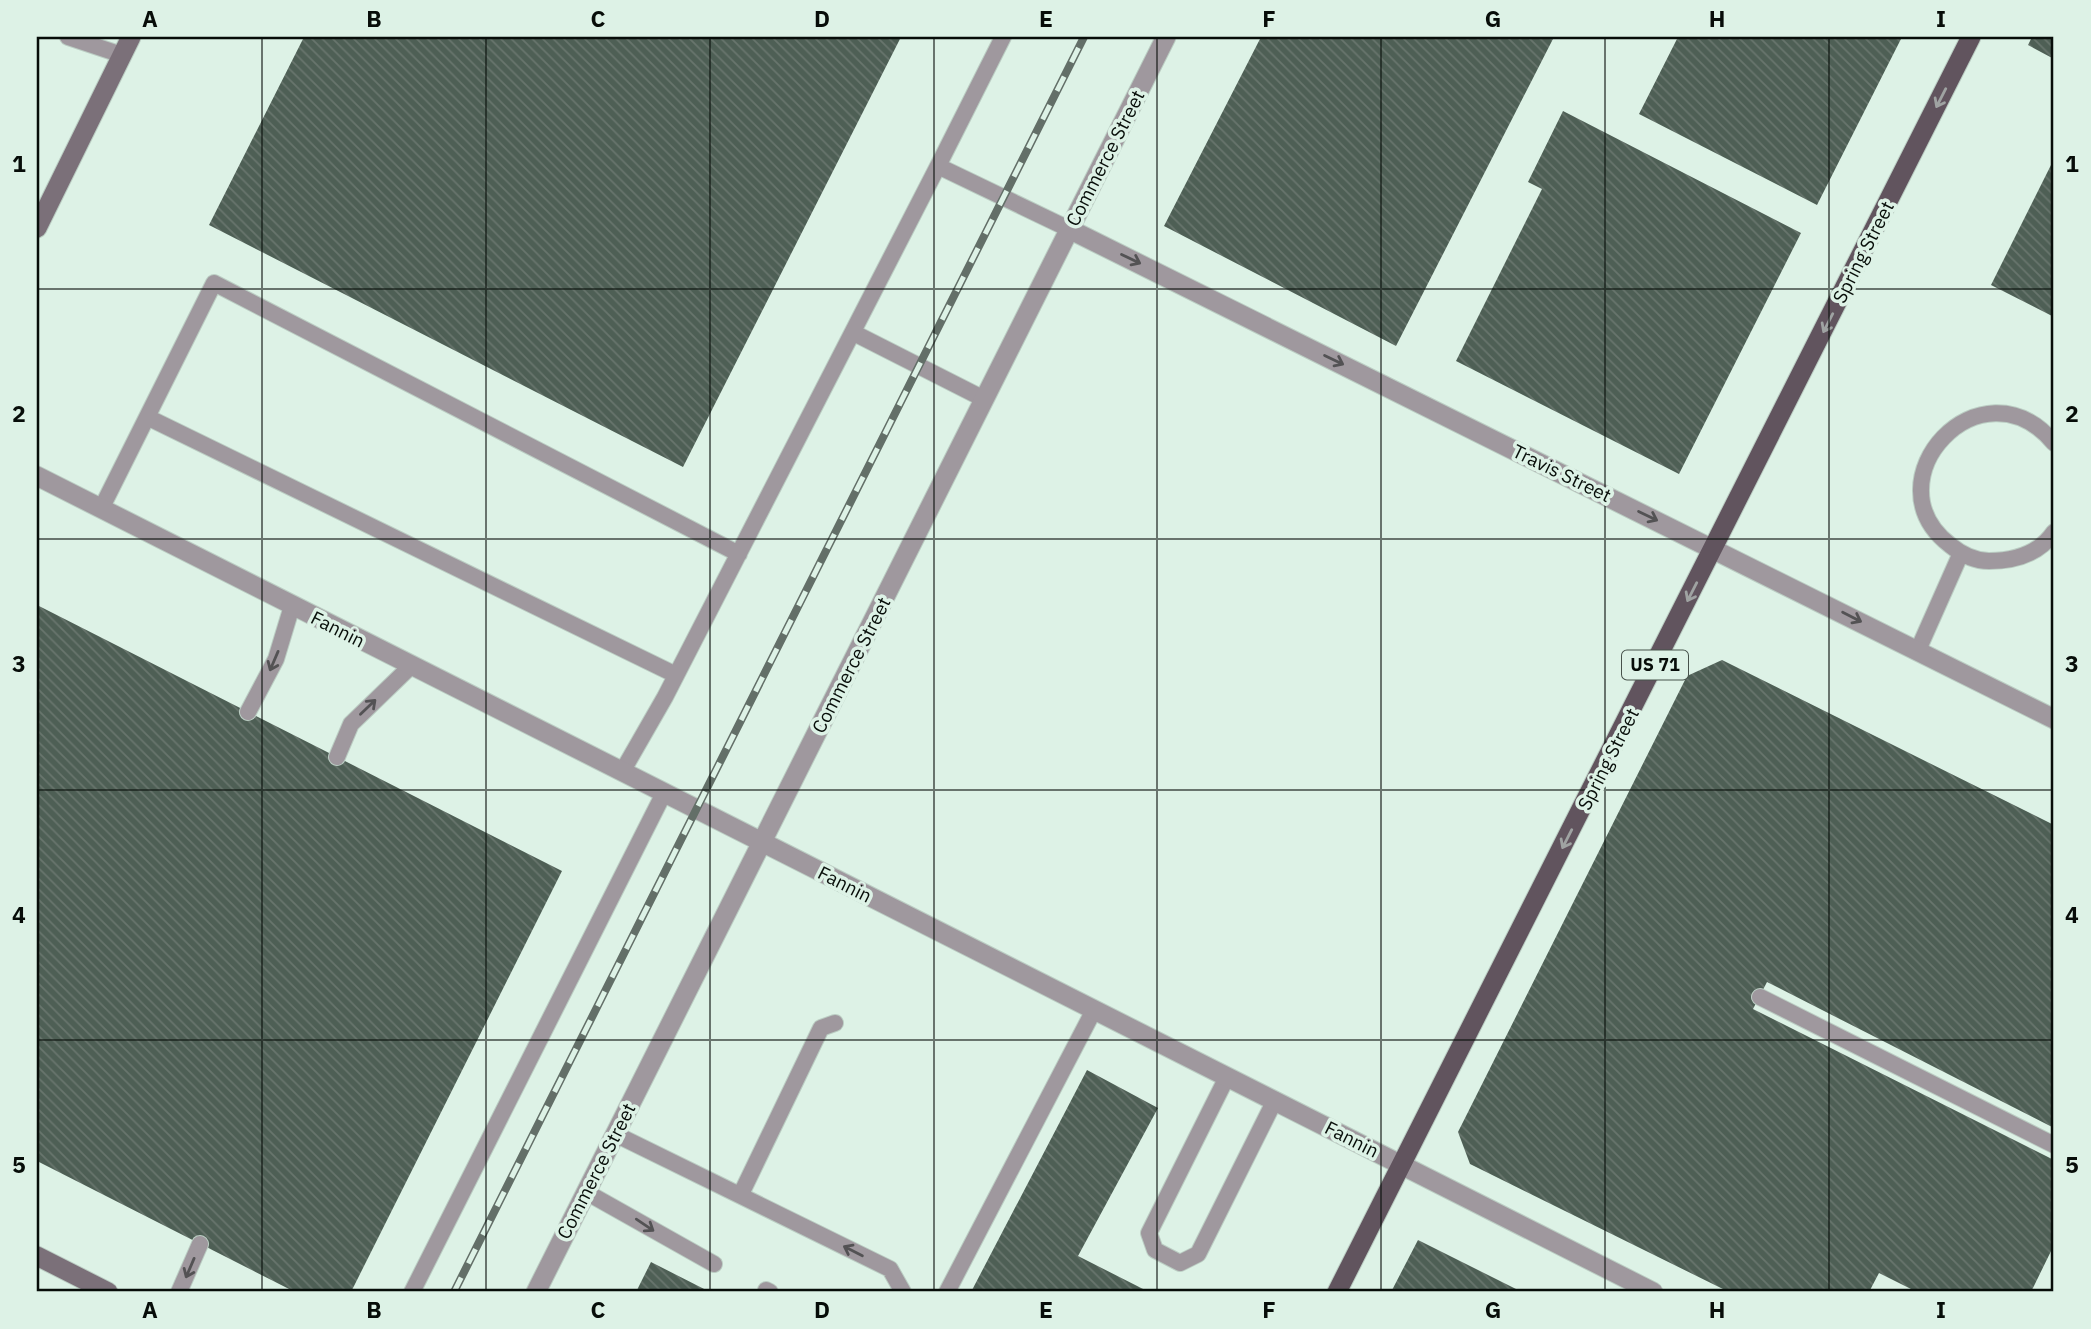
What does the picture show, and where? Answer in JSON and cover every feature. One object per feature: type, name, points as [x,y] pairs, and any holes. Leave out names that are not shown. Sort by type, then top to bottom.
[{"type":"main road","points":[[37,228],[131,37]]},
{"type":"main road","name":"Spring Street","points":[[1337,1292],[1971,37]]},
{"type":"main road","points":[[37,1256],[108,1292]]},
{"type":"street","name":"Commerce Street","points":[[536,1292],[1166,37]]},
{"type":"street","name":"Travis Street","points":[[1069,229],[1715,548],[2054,719]]},
{"type":"street","name":"Fannin","points":[[37,476],[1653,1292]]},
{"type":"lane","points":[[68,37],[122,55]]},
{"type":"lane","points":[[622,772],[676,675],[854,333],[1003,37]]},
{"type":"lane","points":[[938,166],[1069,229]]},
{"type":"lane","points":[[101,509],[214,283],[739,554]]},
{"type":"lane","points":[[854,333],[984,399]]},
{"type":"lane","points":[[2054,443],[2045,432],[2023,418],[1999,413],[1974,416],[1951,427],[1934,446],[1924,469],[1922,494],[1928,519],[1942,539],[1961,553],[1983,561],[2007,561],[2030,554],[2054,532]]},
{"type":"lane","points":[[147,416],[676,675]]},
{"type":"lane","points":[[1918,650],[1961,553]]},
{"type":"lane","points":[[248,712],[276,659],[292,606]]},
{"type":"lane","points":[[337,757],[351,724],[411,666]]},
{"type":"lane","points":[[412,1292],[664,793]]},
{"type":"lane","points":[[1760,997],[2054,1145]]},
{"type":"lane","points":[[947,1292],[1094,1010]]},
{"type":"lane","points":[[741,1194],[821,1028],[835,1023]]},
{"type":"lane","points":[[1227,1077],[1149,1233],[1155,1250],[1180,1263],[1198,1254],[1275,1100]]},
{"type":"lane","points":[[615,1134],[890,1269],[903,1292]]},
{"type":"lane","points":[[586,1192],[714,1264]]},
{"type":"lane","points":[[179,1292],[200,1244]]},
{"type":"building","points":[[304,37],[901,37],[683,467],[209,225]]},
{"type":"building","points":[[1261,37],[1554,37],[1396,346],[1164,226]]},
{"type":"building","points":[[1678,37],[1902,37],[1817,205],[1639,114]]},
{"type":"building","points":[[2032,37],[2054,37],[2054,59],[2028,45]]},
{"type":"building","points":[[1563,111],[1801,233],[1679,474],[1456,361],[1542,189],[1528,182]]},
{"type":"building","points":[[2054,159],[2054,317],[1991,285]]},
{"type":"building","points":[[37,605],[562,871],[351,1292],[295,1292],[37,1161]]},
{"type":"building","points":[[1722,660],[2054,825],[2054,1128],[1767,982],[1753,1009],[2054,1160],[2054,1245],[2031,1292],[1917,1292],[1879,1273],[1869,1292],[1729,1292],[1470,1164],[1458,1132],[1687,676]]},
{"type":"building","points":[[1087,1070],[1158,1108],[1078,1256],[1149,1292],[971,1292]]},
{"type":"building","points":[[1418,1240],[1522,1292],[1391,1292]]},
{"type":"building","points":[[651,1262],[710,1292],[636,1292]]},
{"type":"railway","points":[[454,1292],[1084,37]]}]
